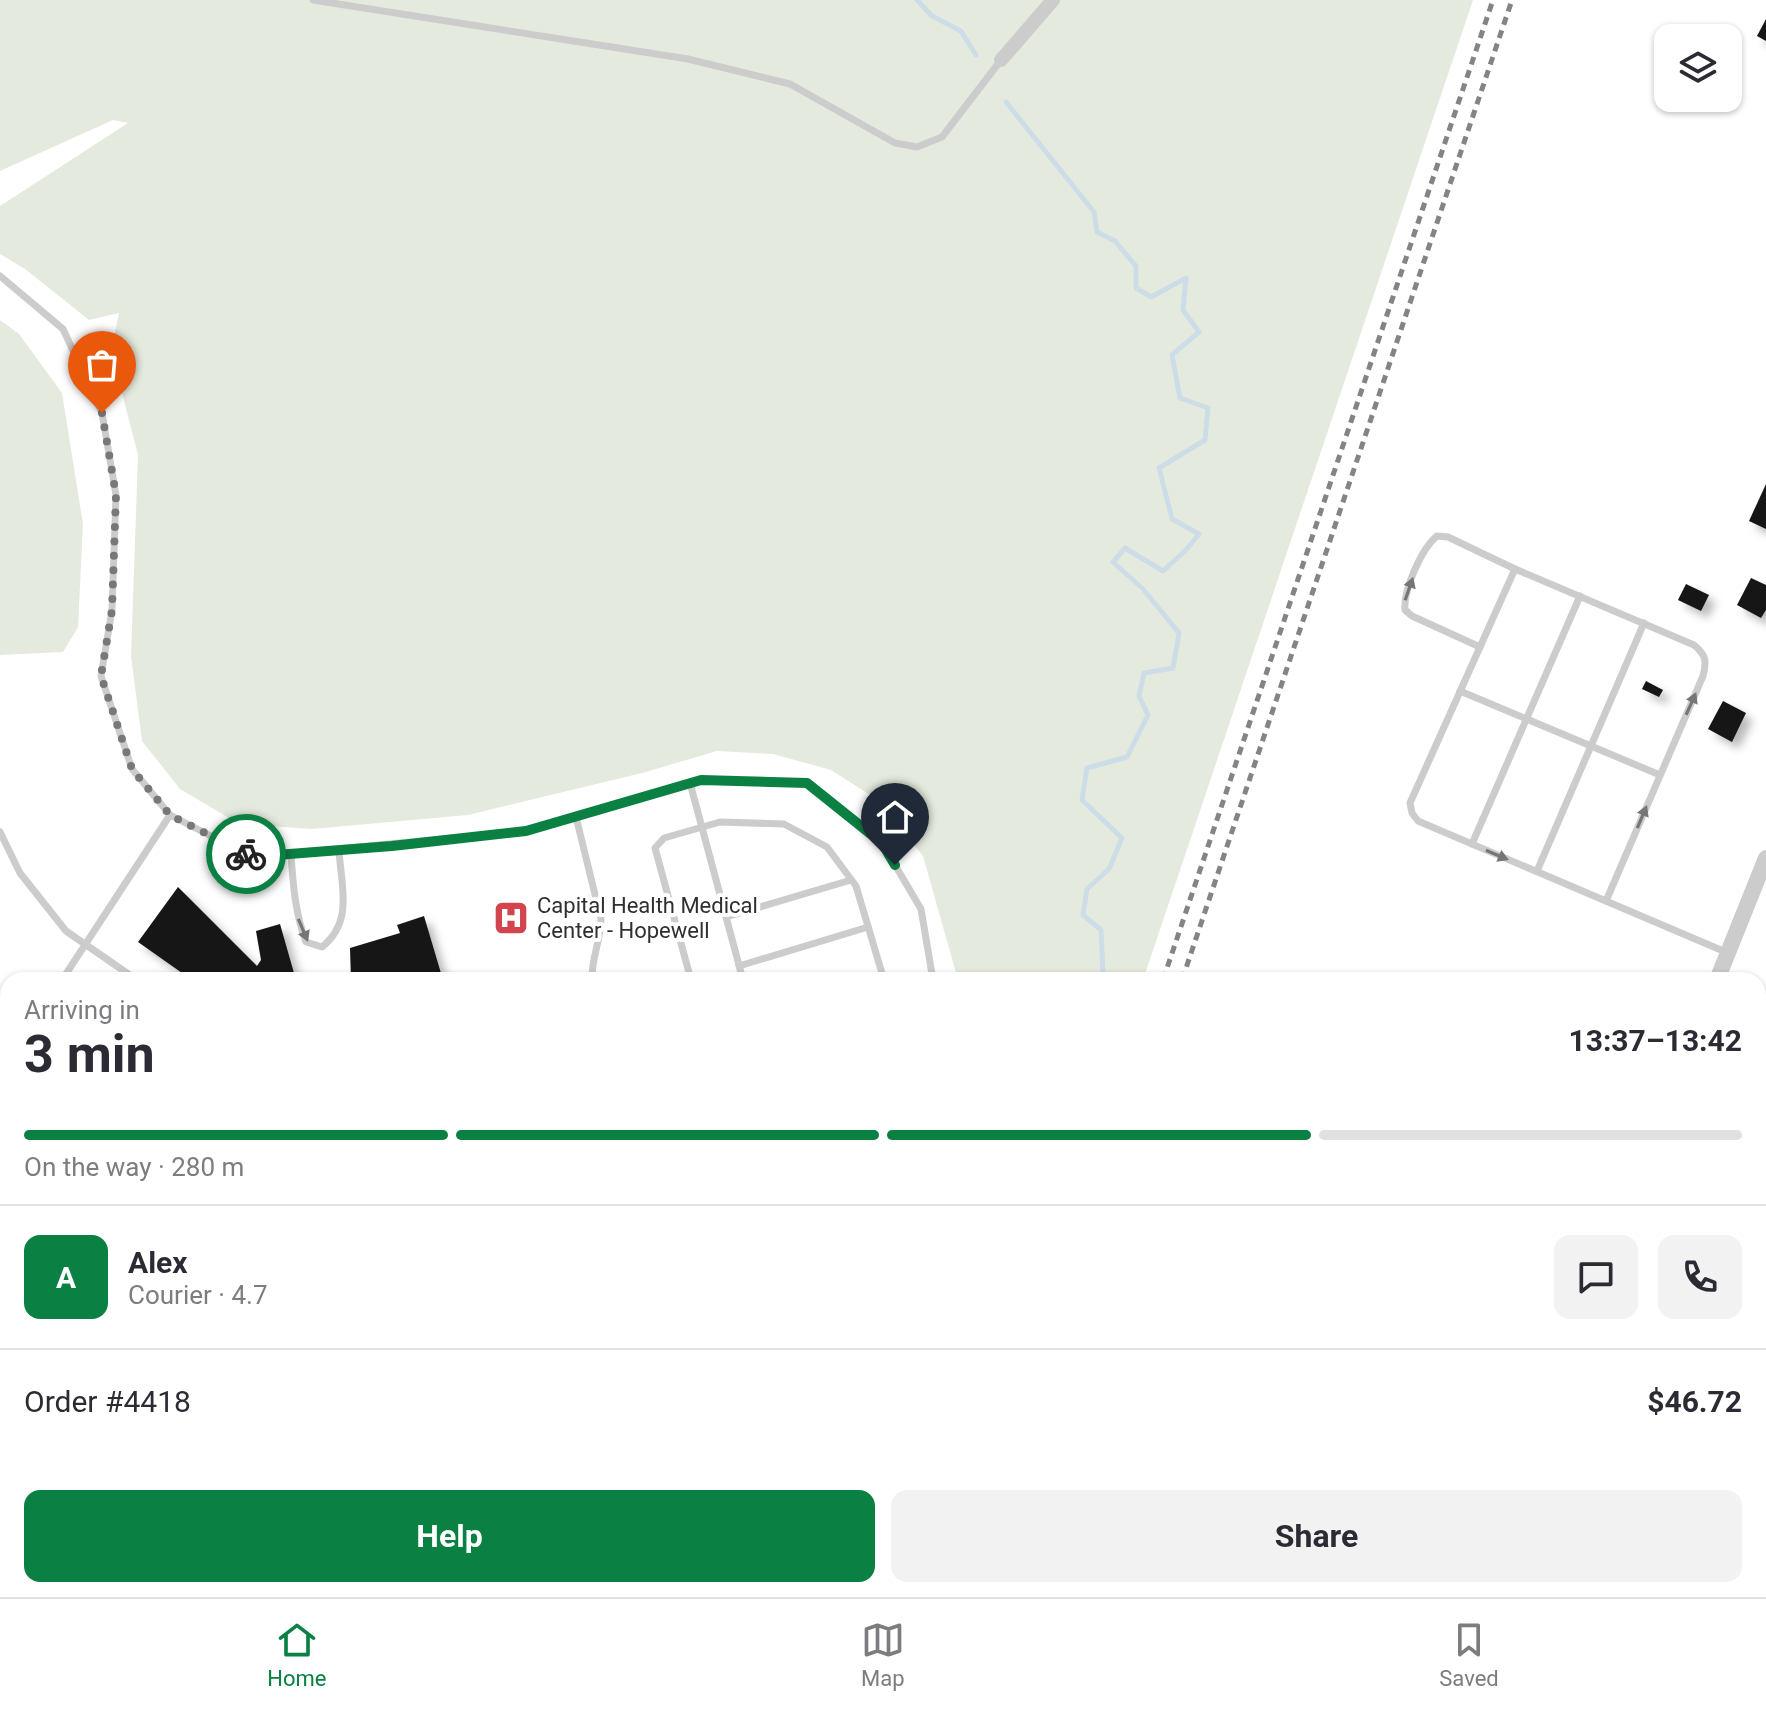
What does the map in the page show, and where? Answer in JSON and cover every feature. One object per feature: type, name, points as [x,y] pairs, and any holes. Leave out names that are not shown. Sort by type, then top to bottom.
[{"type":"street","points":[[1001,60],[1053,0]]},
{"type":"street","points":[[1721,972],[1766,858]]},
{"type":"lane","points":[[313,0],[717,66],[790,84],[895,143],[917,147],[942,137],[1001,60]]},
{"type":"lane","points":[[0,276],[63,329],[102,413],[116,495],[112,610],[101,676],[132,769],[170,815],[252,857],[526,831],[701,780],[807,783],[882,843],[921,909],[932,972]]},
{"type":"lane","points":[[1480,647],[1405,610],[1404,597],[1428,543],[1437,536],[1448,537],[1694,645],[1703,652],[1707,662],[1703,676],[1606,901]]},
{"type":"lane","points":[[1515,569],[1410,803],[1412,813],[1418,821],[1729,953]]},
{"type":"lane","points":[[1472,844],[1580,596]]},
{"type":"lane","points":[[1537,871],[1644,623]]},
{"type":"lane","points":[[1460,691],[1660,775]]},
{"type":"lane","points":[[690,783],[741,972]]},
{"type":"lane","points":[[67,972],[170,815]]},
{"type":"lane","points":[[576,817],[601,919],[601,934],[591,972]]},
{"type":"lane","points":[[689,972],[655,848],[664,838],[720,822],[784,824],[827,847],[856,886],[881,972]]},
{"type":"lane","points":[[0,832],[20,873],[66,931],[125,972]]},
{"type":"lane","points":[[291,854],[299,924],[306,942],[322,947],[335,936],[344,909],[339,850]]},
{"type":"lane","points":[[726,917],[851,880]]},
{"type":"lane","points":[[739,966],[868,927]]},
{"type":"shaded area","points":[[0,0],[1473,0],[1146,972],[956,972],[923,856],[878,800],[831,770],[773,754],[717,751],[642,773],[468,815],[312,829],[239,824],[180,789],[142,741],[131,656],[138,455],[111,350],[119,313],[89,320],[25,269],[0,254],[0,206],[128,123],[113,120],[0,171]]},
{"type":"shaded area","points":[[0,320],[19,334],[62,393],[83,524],[78,627],[63,652],[0,655]]},
{"type":"building","points":[[1766,19],[1766,41],[1757,36]]},
{"type":"building","points":[[1766,484],[1766,529],[1749,521]]},
{"type":"building","points":[[1751,578],[1766,585],[1766,610],[1761,618],[1737,605]]},
{"type":"building","points":[[1686,584],[1709,595],[1701,611],[1678,600]]},
{"type":"building","points":[[1646,681],[1663,690],[1659,697],[1642,689]]},
{"type":"building","points":[[1723,701],[1746,713],[1732,742],[1708,729]]},
{"type":"building","points":[[178,887],[257,966],[261,960],[256,931],[280,924],[294,972],[181,972],[138,942]]},
{"type":"building","points":[[424,916],[441,972],[351,972],[350,948],[400,933],[397,925]]},
{"type":"waterway","points":[[917,0],[932,16],[961,31],[976,55]]},
{"type":"waterway","points":[[1006,102],[1094,212],[1097,232],[1115,241],[1136,266],[1136,288],[1151,297],[1186,278],[1183,310],[1199,332],[1172,355],[1180,398],[1208,408],[1205,440],[1159,468],[1172,519],[1199,534],[1163,571],[1125,548],[1113,562],[1143,589],[1179,633],[1173,668],[1144,673],[1139,696],[1148,715],[1127,757],[1087,768],[1082,800],[1122,838],[1109,869],[1087,889],[1083,915],[1101,930],[1103,972]]},
{"type":"railway","points":[[1166,972],[1493,0]]},
{"type":"railway","points":[[1185,972],[1512,0]]},
{"type":"way so far","points":[[102,413],[116,495],[112,610],[101,676],[132,769],[170,815],[246,854]]},
{"type":"place","name":"Capital Health Medical Center - Hopewell","points":[[511,918]]},
{"type":"route","points":[[246,854],[252,857],[366,848],[526,831],[701,780],[807,783],[882,843],[895,865]]}]
